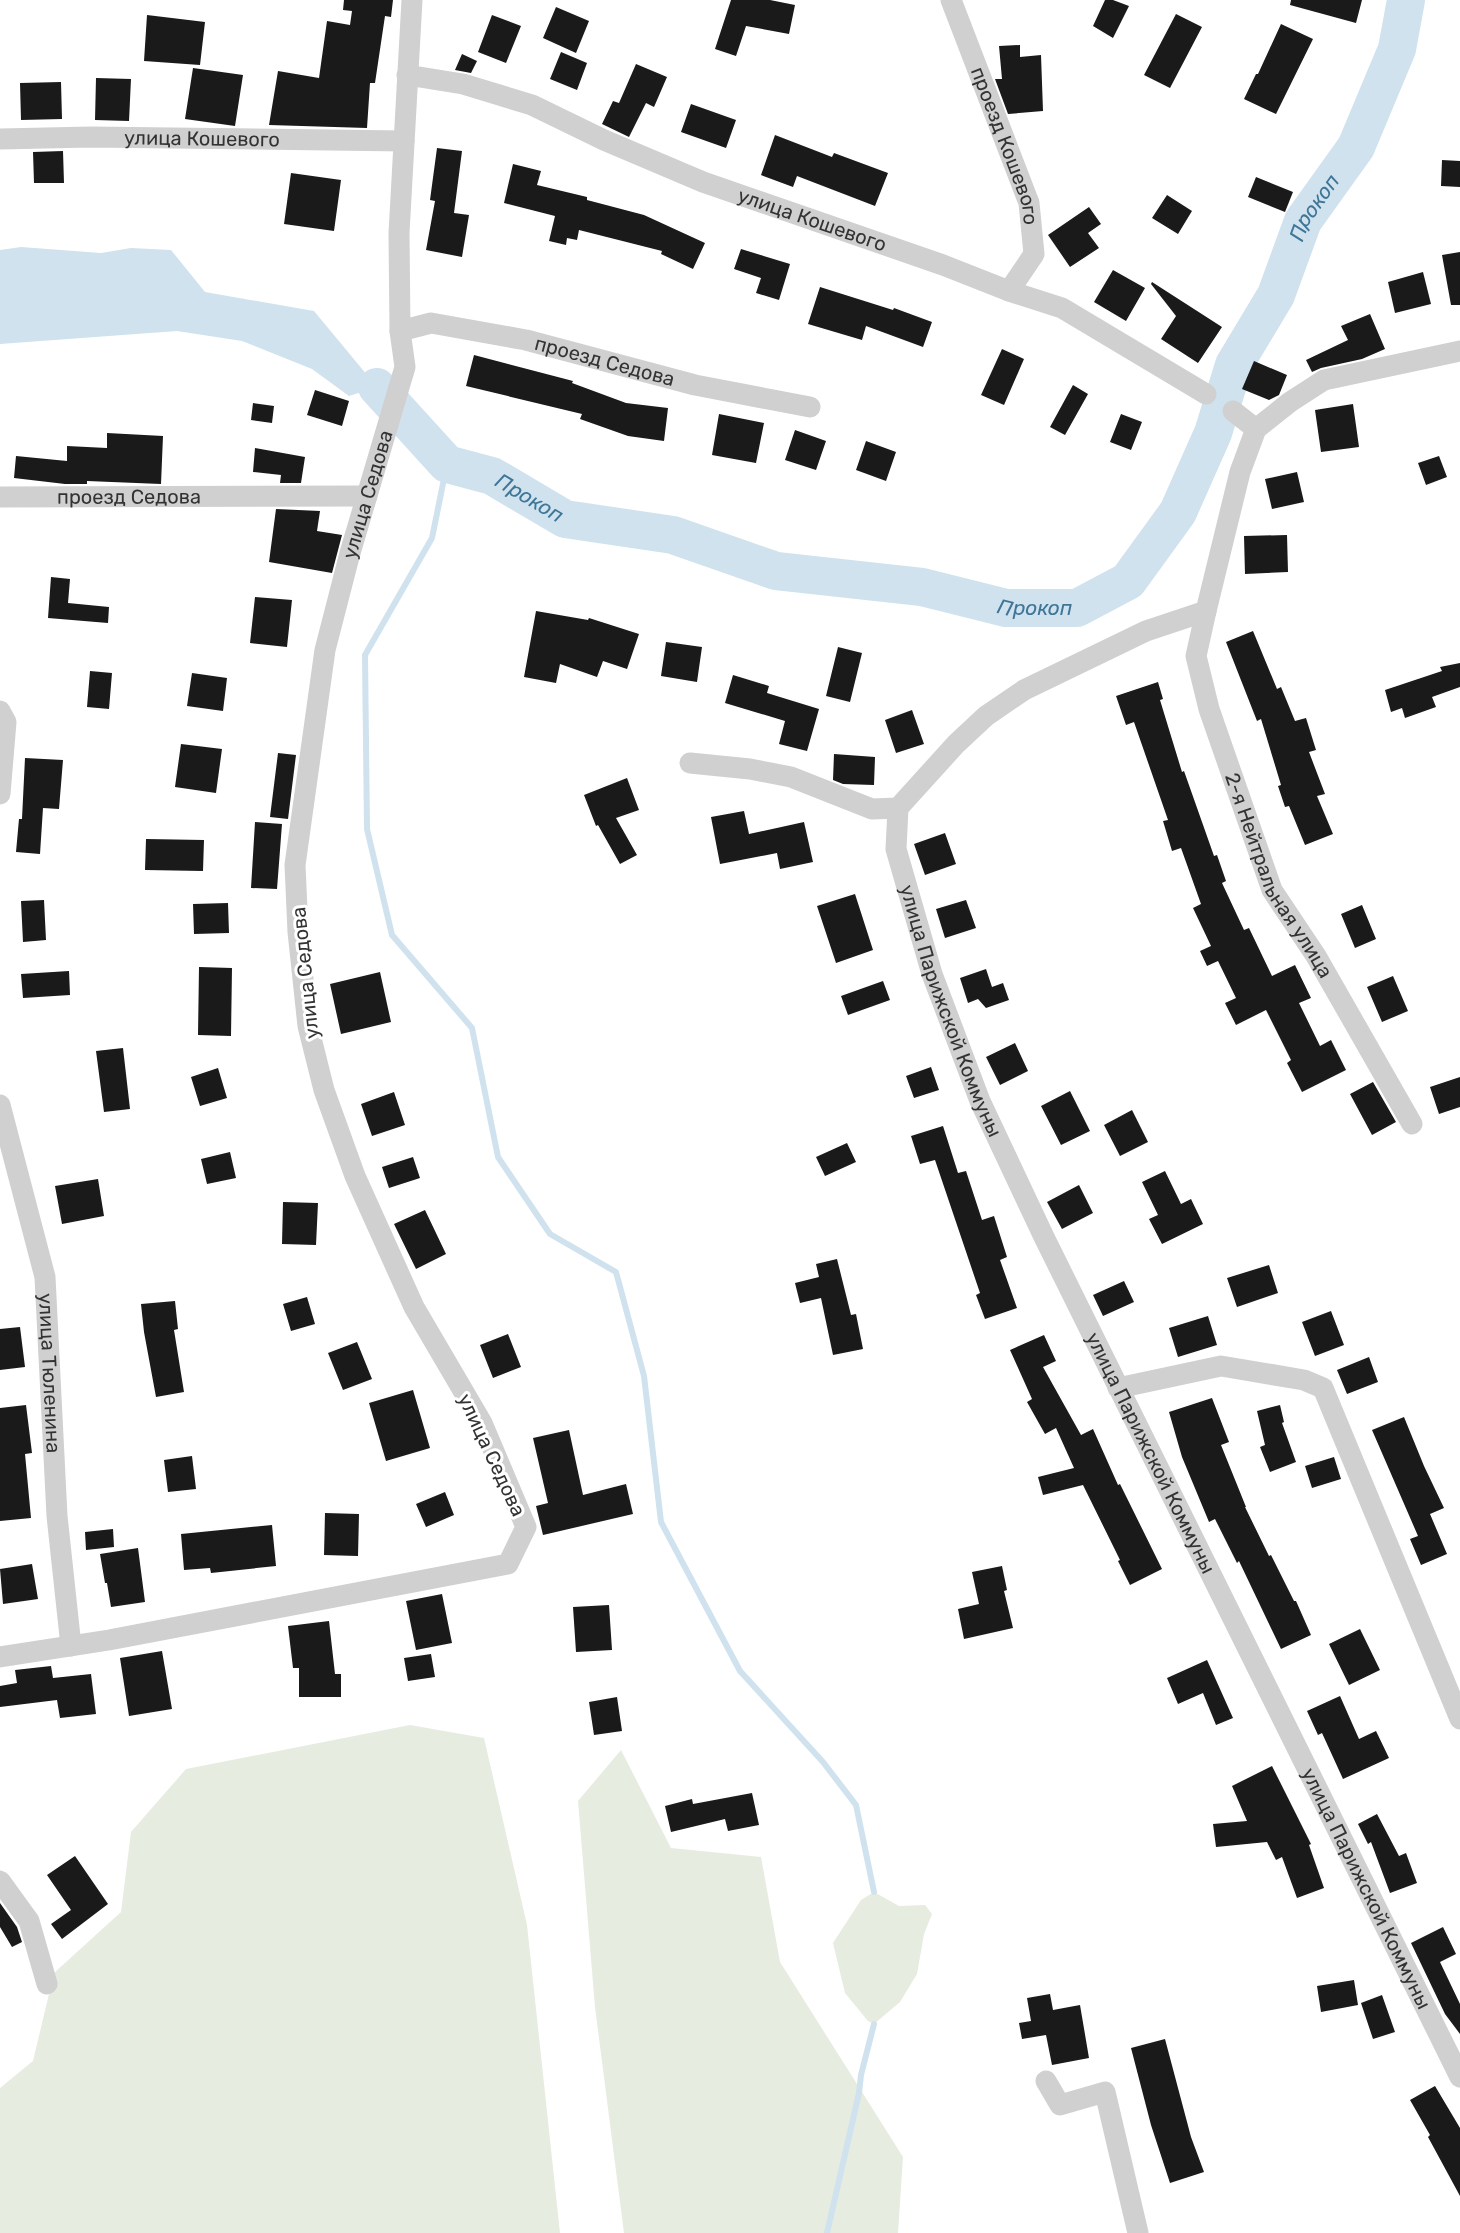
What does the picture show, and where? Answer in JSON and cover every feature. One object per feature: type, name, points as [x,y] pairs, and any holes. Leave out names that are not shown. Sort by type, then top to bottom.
[{"type":"street","points":[[400,331],[399,233],[412,0]]},
{"type":"street","name":"проезд Кошевого","points":[[951,0],[1029,203],[1034,254],[1009,291]]},
{"type":"street","name":"улица Кошевого","points":[[407,75],[463,84],[532,105],[604,140],[703,182],[1062,308],[1206,394]]},
{"type":"street","name":"улица Кошевого","points":[[0,139],[91,137],[404,141]]},
{"type":"street","name":"проезд Седова","points":[[400,331],[431,323],[526,340],[695,385],[810,407]]},
{"type":"street","name":"улица Седова","points":[[71,1646],[438,1579],[508,1564],[526,1527],[482,1423],[414,1307],[355,1176],[324,1090],[308,1026],[298,932],[296,865],[325,650],[405,367],[400,331]]},
{"type":"street","points":[[690,763],[750,769],[791,777],[872,809],[898,808],[948,752],[986,716],[1024,690],[1146,632],[1206,611],[1240,472],[1256,429],[1290,402],[1324,380],[1460,351]]},
{"type":"street","points":[[1233,411],[1256,429]]},
{"type":"street","name":"проезд Седова","points":[[0,497],[368,496]]},
{"type":"street","name":"2-я Нейтральная улица","points":[[1206,611],[1196,656],[1209,709],[1272,890],[1316,956],[1412,1124]]},
{"type":"street","points":[[0,711],[6,722],[0,794]]},
{"type":"street","name":"улица Парижской Коммуны","points":[[898,808],[896,849],[932,974],[985,1111],[1118,1388],[1460,2077]]},
{"type":"street","name":"улица Тюленина","points":[[0,1105],[45,1278],[57,1516],[71,1646]]},
{"type":"street","points":[[1118,1388],[1221,1366],[1304,1380],[1323,1388],[1460,1719]]},
{"type":"street","points":[[0,1657],[71,1646]]},
{"type":"street","points":[[0,1881],[29,1921],[47,1984]]},
{"type":"street","points":[[1046,2081],[1060,2105],[1105,2092],[1138,2233]]},
{"type":"shaded area","points":[[410,1725],[484,1738],[527,1925],[560,2233],[0,2233],[0,2088],[33,2061],[54,1973],[121,1912],[131,1832],[186,1769]]},
{"type":"shaded area","points":[[621,1750],[671,1848],[761,1857],[780,1962],[903,2157],[898,2233],[624,2233],[595,2007],[578,1801]]},
{"type":"shaded area","points":[[874,1892],[899,1906],[925,1905],[932,1914],[924,1934],[917,1974],[900,2002],[874,2024],[868,2021],[845,1993],[833,1943],[861,1900]]},
{"type":"water","points":[[21,247],[101,253],[131,248],[171,250],[205,292],[314,311],[377,387],[349,396],[312,369],[242,341],[177,331],[0,344],[0,250]]},
{"type":"building","points":[[344,0],[393,0],[391,17],[385,16],[375,83],[370,83],[367,128],[269,125],[278,71],[319,78],[327,21],[350,25],[352,11],[343,10]]},
{"type":"building","points":[[731,0],[770,0],[795,5],[789,34],[746,26],[736,56],[715,49]]},
{"type":"building","points":[[1105,0],[1113,0],[1129,6],[1113,38],[1093,26]]},
{"type":"building","points":[[1291,0],[1362,0],[1356,23],[1290,5]]},
{"type":"building","points":[[556,7],[589,21],[576,53],[543,38]]},
{"type":"building","points":[[1176,14],[1202,27],[1170,88],[1144,75]]},
{"type":"building","points":[[147,15],[205,22],[200,65],[144,61]]},
{"type":"building","points":[[492,15],[521,26],[506,63],[478,52]]},
{"type":"building","points":[[1281,24],[1313,39],[1276,114],[1244,99]]},
{"type":"building","points":[[1020,45],[1020,57],[1041,55],[1043,111],[1008,114],[995,79],[1002,79],[999,46]]},
{"type":"building","points":[[561,52],[587,63],[577,90],[550,79]]},
{"type":"building","points":[[462,54],[477,61],[471,73],[455,70]]},
{"type":"building","points":[[636,64],[667,77],[654,107],[646,103],[629,137],[602,124],[613,101],[619,103]]},
{"type":"building","points":[[193,68],[243,75],[235,126],[185,119]]},
{"type":"building","points":[[96,78],[131,79],[129,121],[95,120]]},
{"type":"building","points":[[61,82],[62,119],[21,120],[20,83]]},
{"type":"building","points":[[691,104],[736,120],[726,148],[681,132]]},
{"type":"building","points":[[775,135],[832,157],[834,153],[888,173],[875,206],[797,176],[793,187],[761,175]]},
{"type":"building","points":[[437,148],[462,151],[454,213],[469,215],[462,257],[426,250],[435,201],[430,200]]},
{"type":"building","points":[[63,151],[64,183],[34,183],[33,152]]},
{"type":"building","points":[[1442,160],[1460,161],[1460,187],[1441,186]]},
{"type":"building","points":[[513,164],[541,171],[537,185],[587,197],[587,200],[644,215],[705,243],[693,269],[661,254],[662,251],[579,230],[577,240],[567,238],[566,245],[549,241],[555,216],[504,203]]},
{"type":"building","points":[[291,173],[341,180],[334,231],[284,224]]},
{"type":"building","points":[[1256,177],[1293,192],[1285,212],[1248,197]]},
{"type":"building","points":[[1167,195],[1192,211],[1178,234],[1152,218]]},
{"type":"building","points":[[1089,207],[1101,224],[1088,233],[1099,248],[1070,267],[1048,235]]},
{"type":"building","points":[[741,249],[790,264],[779,300],[756,293],[761,278],[734,269]]},
{"type":"building","points":[[1460,252],[1460,305],[1451,305],[1442,255]]},
{"type":"building","points":[[1113,270],[1145,288],[1126,321],[1094,302]]},
{"type":"building","points":[[1423,272],[1431,304],[1395,313],[1388,282]]},
{"type":"building","points":[[1152,282],[1222,327],[1198,363],[1161,339],[1176,316],[1151,284]]},
{"type":"building","points":[[820,287],[893,310],[894,308],[932,322],[923,347],[866,326],[862,340],[808,324]]},
{"type":"building","points":[[1370,314],[1385,349],[1362,359],[1312,372],[1306,360],[1348,340],[1341,326]]},
{"type":"building","points":[[1002,349],[1024,359],[1004,405],[981,395]]},
{"type":"building","points":[[474,355],[573,381],[572,383],[626,403],[668,408],[664,441],[628,436],[580,419],[582,414],[466,386]]},
{"type":"building","points":[[1254,361],[1287,375],[1279,395],[1269,400],[1242,389]]},
{"type":"building","points":[[1073,385],[1088,394],[1065,435],[1050,427]]},
{"type":"building","points":[[315,390],[349,401],[342,426],[307,415]]},
{"type":"building","points":[[253,403],[274,406],[272,423],[251,420]]},
{"type":"building","points":[[1353,404],[1359,447],[1321,452],[1315,410]]},
{"type":"building","points":[[719,414],[764,423],[756,463],[712,455]]},
{"type":"building","points":[[1121,414],[1142,422],[1131,450],[1110,442]]},
{"type":"building","points":[[795,430],[826,441],[816,470],[785,460]]},
{"type":"building","points":[[107,433],[163,436],[161,484],[87,481],[87,484],[65,484],[14,478],[16,456],[67,461],[67,446],[107,448]]},
{"type":"building","points":[[866,441],[896,452],[886,481],[856,470]]},
{"type":"building","points":[[255,448],[305,457],[301,483],[280,483],[281,475],[253,472]]},
{"type":"building","points":[[1439,456],[1447,477],[1426,485],[1418,463]]},
{"type":"building","points":[[1297,472],[1304,502],[1272,509],[1265,479]]},
{"type":"building","points":[[276,509],[320,511],[317,531],[342,535],[332,573],[269,562]]},
{"type":"building","points":[[1287,535],[1288,572],[1245,574],[1244,536]]},
{"type":"building","points":[[51,577],[70,579],[68,603],[109,607],[108,623],[48,618]]},
{"type":"building","points":[[255,597],[292,600],[287,647],[250,643]]},
{"type":"building","points":[[536,611],[588,620],[589,618],[639,634],[627,669],[603,661],[597,677],[560,664],[556,683],[524,677]]},
{"type":"building","points":[[1253,631],[1277,689],[1281,687],[1295,721],[1306,718],[1316,750],[1309,752],[1325,794],[1317,796],[1333,834],[1305,845],[1289,806],[1285,807],[1278,786],[1281,785],[1261,719],[1257,721],[1226,642]]},
{"type":"building","points":[[666,642],[702,647],[697,682],[661,676]]},
{"type":"building","points":[[838,647],[862,653],[850,702],[826,696]]},
{"type":"building","points":[[1460,663],[1460,687],[1432,697],[1436,707],[1405,718],[1402,708],[1391,712],[1385,690],[1442,671],[1440,667]]},
{"type":"building","points":[[90,671],[112,673],[109,709],[87,707]]},
{"type":"building","points":[[192,673],[227,678],[223,711],[187,706]]},
{"type":"building","points":[[733,675],[769,686],[767,693],[819,709],[807,751],[779,744],[785,721],[725,703]]},
{"type":"building","points":[[1158,682],[1163,699],[1160,700],[1182,772],[1184,771],[1214,856],[1217,855],[1226,881],[1222,883],[1244,930],[1249,928],[1272,976],[1295,965],[1311,998],[1299,1003],[1320,1046],[1331,1040],[1346,1070],[1302,1092],[1287,1063],[1291,1060],[1266,1010],[1236,1025],[1225,1003],[1236,998],[1218,961],[1207,966],[1200,951],[1211,946],[1193,908],[1201,904],[1181,848],[1172,851],[1163,821],[1168,820],[1134,722],[1126,725],[1116,696]]},
{"type":"building","points":[[912,710],[924,744],[896,753],[885,720]]},
{"type":"building","points":[[181,744],[222,749],[216,793],[175,787]]},
{"type":"building","points":[[278,753],[296,755],[288,819],[270,817]]},
{"type":"building","points":[[834,754],[875,757],[874,785],[843,784],[833,780]]},
{"type":"building","points":[[25,758],[63,760],[59,809],[43,808],[40,854],[16,852],[19,819],[22,819]]},
{"type":"building","points":[[627,778],[639,810],[616,818],[637,855],[620,864],[598,825],[596,826],[584,795]]},
{"type":"building","points":[[744,811],[749,834],[804,822],[813,862],[780,869],[777,853],[720,864],[711,817]]},
{"type":"building","points":[[255,822],[282,824],[277,889],[251,888]]},
{"type":"building","points":[[945,833],[956,864],[925,875],[914,844]]},
{"type":"building","points":[[146,839],[204,840],[203,871],[145,870]]},
{"type":"building","points":[[855,894],[873,950],[836,963],[817,906]]},
{"type":"building","points":[[44,900],[46,940],[23,942],[21,901]]},
{"type":"building","points":[[966,900],[976,928],[945,938],[936,909]]},
{"type":"building","points":[[228,903],[229,933],[194,934],[193,904]]},
{"type":"building","points":[[1362,905],[1376,939],[1355,948],[1341,914]]},
{"type":"building","points":[[199,967],[232,968],[231,1036],[198,1035]]},
{"type":"building","points":[[986,969],[992,987],[1003,983],[1009,1000],[986,1008],[978,999],[968,1003],[960,978]]},
{"type":"building","points":[[69,971],[70,995],[23,998],[21,974]]},
{"type":"building","points":[[380,972],[391,1022],[341,1034],[330,984]]},
{"type":"building","points":[[1393,976],[1408,1011],[1382,1022],[1367,987]]},
{"type":"building","points":[[883,981],[890,1000],[848,1015],[841,996]]},
{"type":"building","points":[[1015,1043],[1028,1071],[1000,1085],[986,1057]]},
{"type":"building","points":[[123,1048],[130,1109],[104,1112],[96,1051]]},
{"type":"building","points":[[931,1067],[939,1090],[914,1098],[906,1076]]},
{"type":"building","points":[[218,1068],[227,1098],[200,1106],[191,1077]]},
{"type":"building","points":[[1460,1077],[1460,1107],[1439,1114],[1430,1087]]},
{"type":"building","points":[[1373,1082],[1396,1122],[1372,1135],[1350,1094]]},
{"type":"building","points":[[1070,1091],[1090,1131],[1061,1145],[1041,1106]]},
{"type":"building","points":[[394,1092],[405,1125],[372,1136],[361,1104]]},
{"type":"building","points":[[1132,1110],[1148,1142],[1120,1156],[1104,1125]]},
{"type":"building","points":[[943,1126],[958,1173],[966,1171],[982,1220],[994,1216],[1007,1257],[1000,1260],[1017,1308],[985,1319],[976,1295],[980,1293],[935,1160],[920,1164],[911,1136]]},
{"type":"building","points":[[847,1143],[856,1162],[825,1176],[816,1157]]},
{"type":"building","points":[[230,1152],[236,1178],[207,1184],[201,1159]]},
{"type":"building","points":[[413,1157],[420,1178],[389,1188],[382,1167]]},
{"type":"building","points":[[1165,1171],[1181,1204],[1191,1199],[1203,1224],[1162,1244],[1149,1219],[1158,1215],[1142,1182]]},
{"type":"building","points":[[98,1179],[104,1216],[62,1224],[55,1186]]},
{"type":"building","points":[[1079,1185],[1093,1213],[1062,1229],[1047,1202]]},
{"type":"building","points":[[283,1202],[318,1203],[316,1245],[282,1244]]},
{"type":"building","points":[[425,1210],[446,1254],[416,1269],[394,1224]]},
{"type":"building","points":[[837,1259],[851,1315],[856,1314],[863,1349],[833,1355],[821,1298],[800,1303],[795,1283],[819,1277],[816,1264]]},
{"type":"building","points":[[1269,1265],[1278,1293],[1237,1307],[1227,1278]]},
{"type":"building","points":[[1124,1281],[1134,1302],[1103,1316],[1093,1295]]},
{"type":"building","points":[[307,1297],[315,1324],[291,1331],[283,1304]]},
{"type":"building","points":[[175,1301],[178,1329],[174,1330],[184,1392],[156,1397],[141,1304]]},
{"type":"building","points":[[1331,1311],[1344,1345],[1315,1356],[1302,1322]]},
{"type":"building","points":[[1208,1316],[1217,1345],[1178,1357],[1169,1328]]},
{"type":"building","points":[[20,1327],[25,1367],[0,1370],[0,1329]]},
{"type":"building","points":[[508,1334],[521,1367],[493,1378],[480,1345]]},
{"type":"building","points":[[1044,1335],[1056,1361],[1043,1367],[1081,1435],[1093,1429],[1118,1485],[1120,1484],[1162,1569],[1130,1585],[1083,1485],[1043,1495],[1038,1477],[1074,1468],[1056,1428],[1045,1434],[1027,1402],[1032,1399],[1010,1350]]},
{"type":"building","points":[[357,1342],[372,1379],[343,1390],[328,1353]]},
{"type":"building","points":[[1369,1357],[1378,1382],[1347,1394],[1337,1370]]},
{"type":"building","points":[[413,1390],[430,1448],[386,1461],[369,1403]]},
{"type":"building","points":[[1212,1398],[1229,1442],[1221,1445],[1245,1507],[1269,1556],[1271,1555],[1296,1601],[1311,1635],[1281,1649],[1239,1561],[1237,1563],[1215,1519],[1209,1522],[1182,1457],[1169,1412]]},
{"type":"building","points":[[26,1405],[32,1453],[25,1454],[31,1518],[0,1521],[0,1408]]},
{"type":"building","points":[[1280,1405],[1284,1422],[1282,1423],[1296,1462],[1270,1472],[1260,1447],[1265,1445],[1257,1411]]},
{"type":"building","points":[[1404,1417],[1444,1508],[1430,1514],[1447,1554],[1421,1565],[1410,1539],[1418,1536],[1372,1430]]},
{"type":"building","points":[[569,1430],[583,1495],[626,1484],[633,1514],[543,1535],[536,1506],[548,1503],[533,1438]]},
{"type":"building","points":[[192,1456],[196,1489],[168,1492],[164,1460]]},
{"type":"building","points":[[1334,1457],[1341,1479],[1312,1488],[1305,1466]]},
{"type":"building","points":[[445,1492],[454,1515],[426,1527],[416,1504]]},
{"type":"building","points":[[325,1513],[359,1514],[358,1556],[324,1555]]},
{"type":"building","points":[[272,1525],[276,1566],[211,1573],[210,1568],[184,1570],[181,1534]]},
{"type":"building","points":[[113,1529],[114,1547],[86,1550],[85,1532]]},
{"type":"building","points":[[138,1548],[145,1602],[111,1607],[100,1554]]},
{"type":"building","points":[[32,1564],[38,1599],[3,1604],[0,1569]]},
{"type":"building","points":[[1002,1566],[1007,1590],[1004,1591],[1013,1628],[964,1639],[958,1609],[979,1604],[972,1572]]},
{"type":"building","points":[[442,1594],[452,1643],[416,1650],[406,1601]]},
{"type":"building","points":[[609,1605],[612,1650],[576,1652],[573,1607]]},
{"type":"building","points":[[329,1621],[335,1674],[341,1674],[341,1697],[299,1697],[299,1668],[293,1668],[288,1626]]},
{"type":"building","points":[[1360,1629],[1380,1670],[1349,1685],[1329,1644]]},
{"type":"building","points":[[162,1651],[172,1709],[129,1716],[120,1658]]},
{"type":"building","points":[[431,1654],[435,1677],[408,1681],[404,1658]]},
{"type":"building","points":[[1207,1660],[1233,1718],[1216,1725],[1203,1693],[1178,1704],[1167,1678]]},
{"type":"building","points":[[51,1666],[53,1678],[91,1674],[96,1714],[60,1718],[57,1700],[0,1707],[0,1686],[17,1683],[15,1670]]},
{"type":"building","points":[[1340,1696],[1359,1739],[1376,1731],[1389,1758],[1343,1779],[1322,1733],[1318,1735],[1307,1711]]},
{"type":"building","points":[[617,1697],[622,1731],[594,1735],[589,1702]]},
{"type":"building","points":[[1272,1766],[1311,1844],[1309,1845],[1324,1888],[1297,1898],[1282,1857],[1276,1860],[1267,1842],[1216,1847],[1213,1824],[1247,1821],[1232,1786]]},
{"type":"building","points":[[752,1793],[759,1825],[728,1831],[725,1819],[671,1832],[665,1806],[692,1799],[693,1804]]},
{"type":"building","points":[[1377,1814],[1399,1856],[1406,1853],[1417,1883],[1390,1893],[1371,1842],[1368,1844],[1358,1824]]},
{"type":"building","points":[[75,1856],[108,1904],[62,1939],[51,1924],[71,1910],[47,1875]]},
{"type":"building","points":[[0,1903],[17,1927],[22,1942],[12,1947],[0,1927]]},
{"type":"building","points":[[1443,1927],[1456,1954],[1440,1962],[1460,2004],[1460,2034],[1445,2014],[1411,1943]]},
{"type":"building","points":[[1354,1980],[1358,2005],[1321,2012],[1317,1986]]},
{"type":"building","points":[[1050,1994],[1053,2010],[1080,2005],[1089,2058],[1052,2065],[1046,2035],[1022,2039],[1019,2023],[1031,2021],[1027,1998]]},
{"type":"building","points":[[1382,1995],[1395,2032],[1373,2039],[1361,2003]]},
{"type":"building","points":[[1165,2039],[1191,2137],[1204,2172],[1170,2183],[1151,2125],[1131,2048]]},
{"type":"building","points":[[1435,2086],[1460,2128],[1460,2196],[1410,2100]]},
{"type":"waterway","name":"Прокоп","points":[[377,387],[447,464],[492,476],[565,519],[673,535],[776,571],[922,587],[1006,608],[1077,608],[1128,581],[1178,512],[1213,433],[1234,365],[1276,295],[1303,221],[1356,147],[1397,49],[1406,0]]},
{"type":"waterway","points":[[447,464],[432,538],[365,655],[367,829],[392,935],[472,1028],[498,1157],[550,1234],[616,1272],[644,1376],[661,1522],[740,1671],[823,1762],[856,1805],[874,1892]]},
{"type":"waterway","points":[[827,2233],[874,2024]]}]
